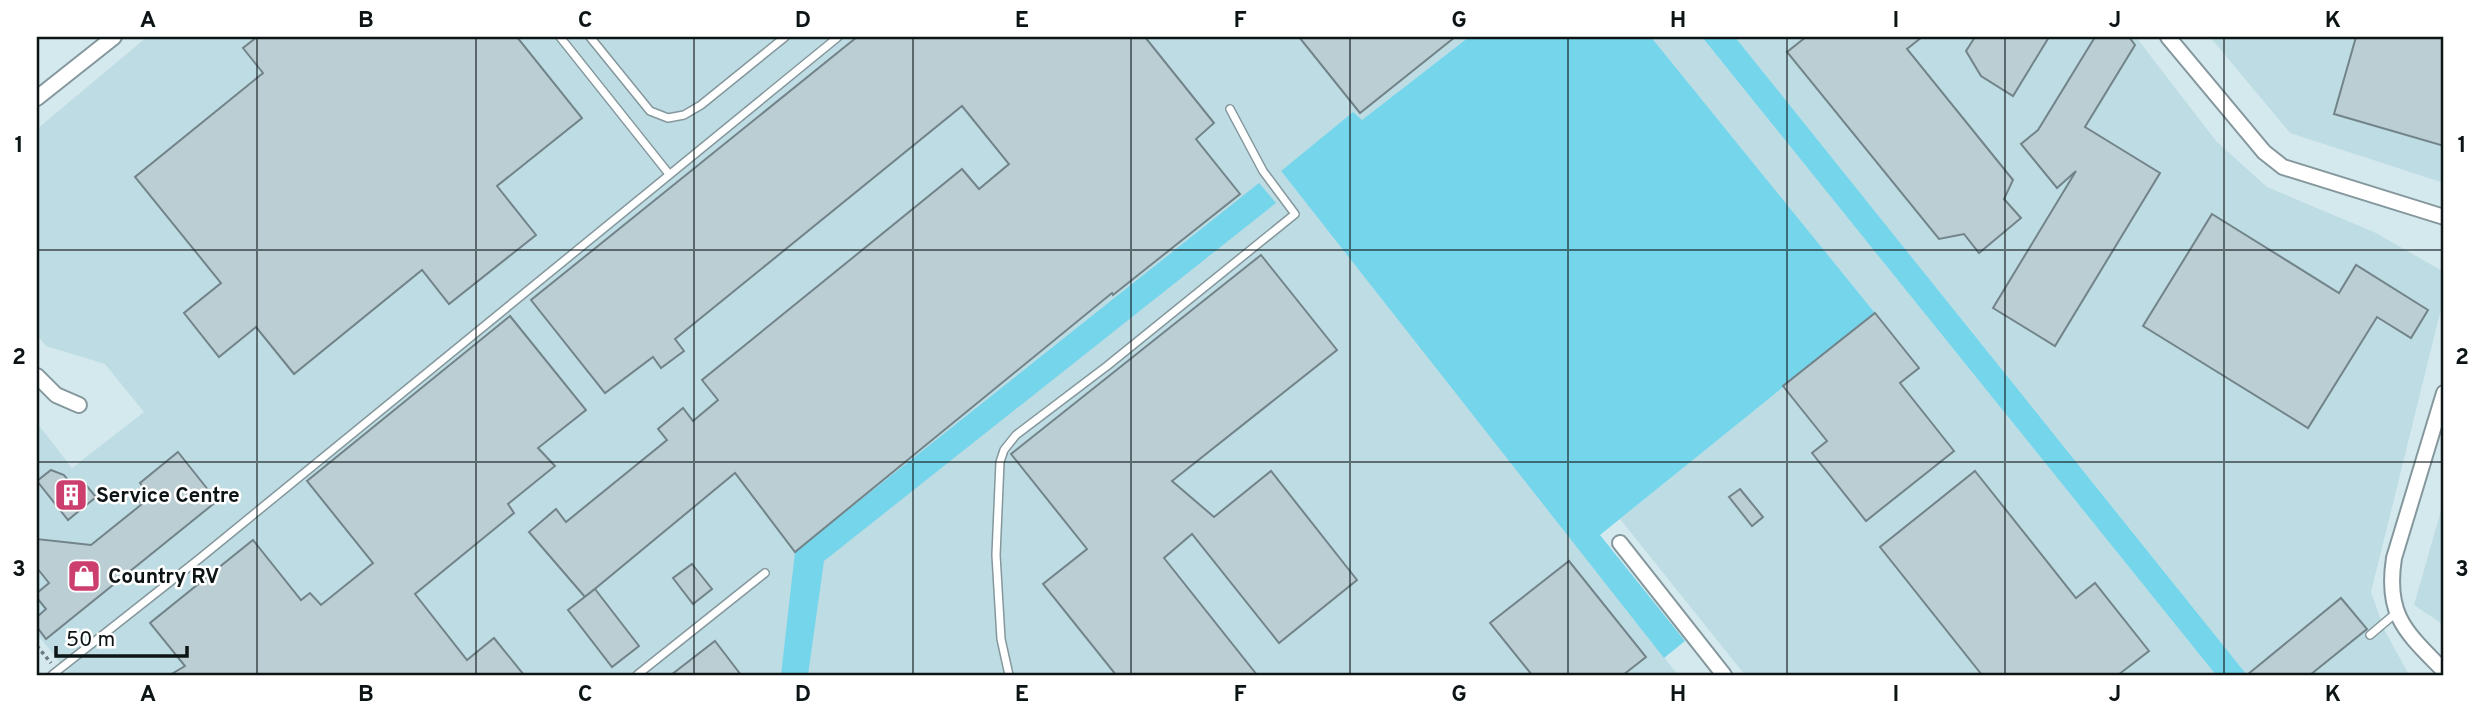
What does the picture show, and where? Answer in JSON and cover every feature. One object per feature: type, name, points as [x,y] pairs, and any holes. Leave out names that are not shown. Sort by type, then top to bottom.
[{"type":"street","points":[[37,98],[114,37]]},
{"type":"street","points":[[2168,37],[2264,152],[2283,167],[2444,217]]},
{"type":"street","points":[[37,376],[56,395],[79,405]]},
{"type":"street","points":[[2444,393],[2394,558],[2391,579],[2396,613],[2415,641],[2444,671]]},
{"type":"street","points":[[1620,543],[1724,675]]},
{"type":"lane","points":[[559,37],[669,174]]},
{"type":"lane","points":[[590,37],[650,111],[668,118],[684,115],[701,105],[785,37]]},
{"type":"lane","points":[[52,675],[838,37]]},
{"type":"lane","points":[[1009,675],[1001,639],[996,555],[999,462],[1004,450],[1016,435],[1107,366],[1295,214],[1263,171],[1230,109]]},
{"type":"lane","points":[[637,675],[765,573]]},
{"type":"lane","points":[[2370,635],[2396,613]]},
{"type":"shaded area","points":[[147,37],[1469,37],[1361,121],[1353,112],[1281,171],[1678,675],[70,675],[37,634],[37,423],[72,468],[144,412],[105,364],[46,346],[37,335],[37,129]]},
{"type":"shaded area","points":[[1469,37],[1651,37],[1875,313],[1600,535],[1685,641],[1664,658],[1281,171],[1353,112],[1362,120]]},
{"type":"shaded area","points":[[1651,37],[1702,37],[2216,675],[1745,675],[1620,519],[1875,313]]},
{"type":"shaded area","points":[[1702,37],[1735,37],[2247,675],[2216,675]]},
{"type":"shaded area","points":[[1735,37],[2136,37],[2216,141],[2267,187],[2376,233],[2444,272],[2444,297],[2371,592],[2385,631],[2409,675],[2247,675]]},
{"type":"shaded area","points":[[2210,37],[2444,37],[2444,183],[2290,133]]},
{"type":"shaded area","points":[[1259,183],[1276,203],[824,561],[808,675],[781,675],[795,552]]},
{"type":"shaded area","points":[[2444,500],[2444,625],[2414,605]]},
{"type":"building","points":[[257,37],[517,37],[582,118],[497,186],[536,235],[449,304],[422,270],[294,374],[256,327],[219,357],[184,313],[221,283],[135,177],[263,73],[243,48]]},
{"type":"building","points":[[857,37],[1145,37],[1214,123],[1196,139],[1240,194],[1113,295],[1112,293],[795,552],[735,473],[585,597],[529,532],[556,509],[566,522],[667,440],[658,429],[683,408],[693,421],[718,400],[702,380],[962,169],[979,189],[1009,164],[962,106],[675,339],[684,351],[661,368],[653,357],[605,393],[531,300]]},
{"type":"building","points":[[1299,37],[1455,37],[1360,113]]},
{"type":"building","points":[[1806,37],[1922,37],[1907,49],[2013,180],[2004,199],[2021,218],[1979,253],[1964,234],[1939,239],[1787,52]]},
{"type":"building","points":[[1975,37],[2049,37],[2013,96],[1981,76],[1966,51]]},
{"type":"building","points":[[2095,37],[2129,37],[2135,45],[2085,127],[2160,173],[2055,346],[1993,308],[2076,171],[2057,188],[2021,144],[2038,130]]},
{"type":"building","points":[[2356,37],[2444,37],[2444,146],[2334,114]]},
{"type":"building","points":[[2212,214],[2339,293],[2356,265],[2428,310],[2411,338],[2377,317],[2308,428],[2143,326]]},
{"type":"building","points":[[1261,255],[1337,350],[1172,481],[1214,517],[1271,471],[1357,580],[1279,643],[1192,534],[1164,558],[1257,675],[1116,675],[1043,584],[1087,549],[1011,454]]},
{"type":"building","points":[[1875,313],[1919,368],[1900,383],[1954,451],[1866,521],[1812,453],[1827,441],[1783,386]]},
{"type":"building","points":[[510,316],[586,410],[538,448],[555,466],[508,504],[514,513],[415,594],[467,660],[494,638],[524,675],[170,675],[185,666],[150,623],[253,540],[301,600],[310,593],[321,605],[373,563],[307,481]]},
{"type":"building","name":"Country RV","points":[[178,452],[217,501],[46,639],[37,627],[37,617],[46,609],[37,598],[37,593],[49,583],[37,568],[37,539],[91,545],[142,504],[139,501],[148,494],[140,483]]},
{"type":"building","name":"Service Centre","points":[[51,470],[64,475],[78,492],[86,485],[96,497],[68,520],[37,481]]},
{"type":"building","points":[[1975,471],[2076,598],[2095,583],[2149,651],[2118,675],[1982,675],[1880,547]]},
{"type":"building","points":[[1740,489],[1763,517],[1752,526],[1729,497]]},
{"type":"building","points":[[1569,561],[1646,657],[1623,675],[1532,675],[1490,623]]},
{"type":"building","points":[[692,564],[712,589],[693,604],[673,578]]},
{"type":"building","points":[[595,589],[639,646],[612,667],[568,610]]},
{"type":"building","points":[[2341,598],[2367,629],[2310,675],[2247,675]]},
{"type":"building","points":[[715,641],[741,675],[671,675]]},
{"type":"place","name":"Service Centre","points":[[71,495]]},
{"type":"place","name":"Country RV","points":[[84,576]]}]
